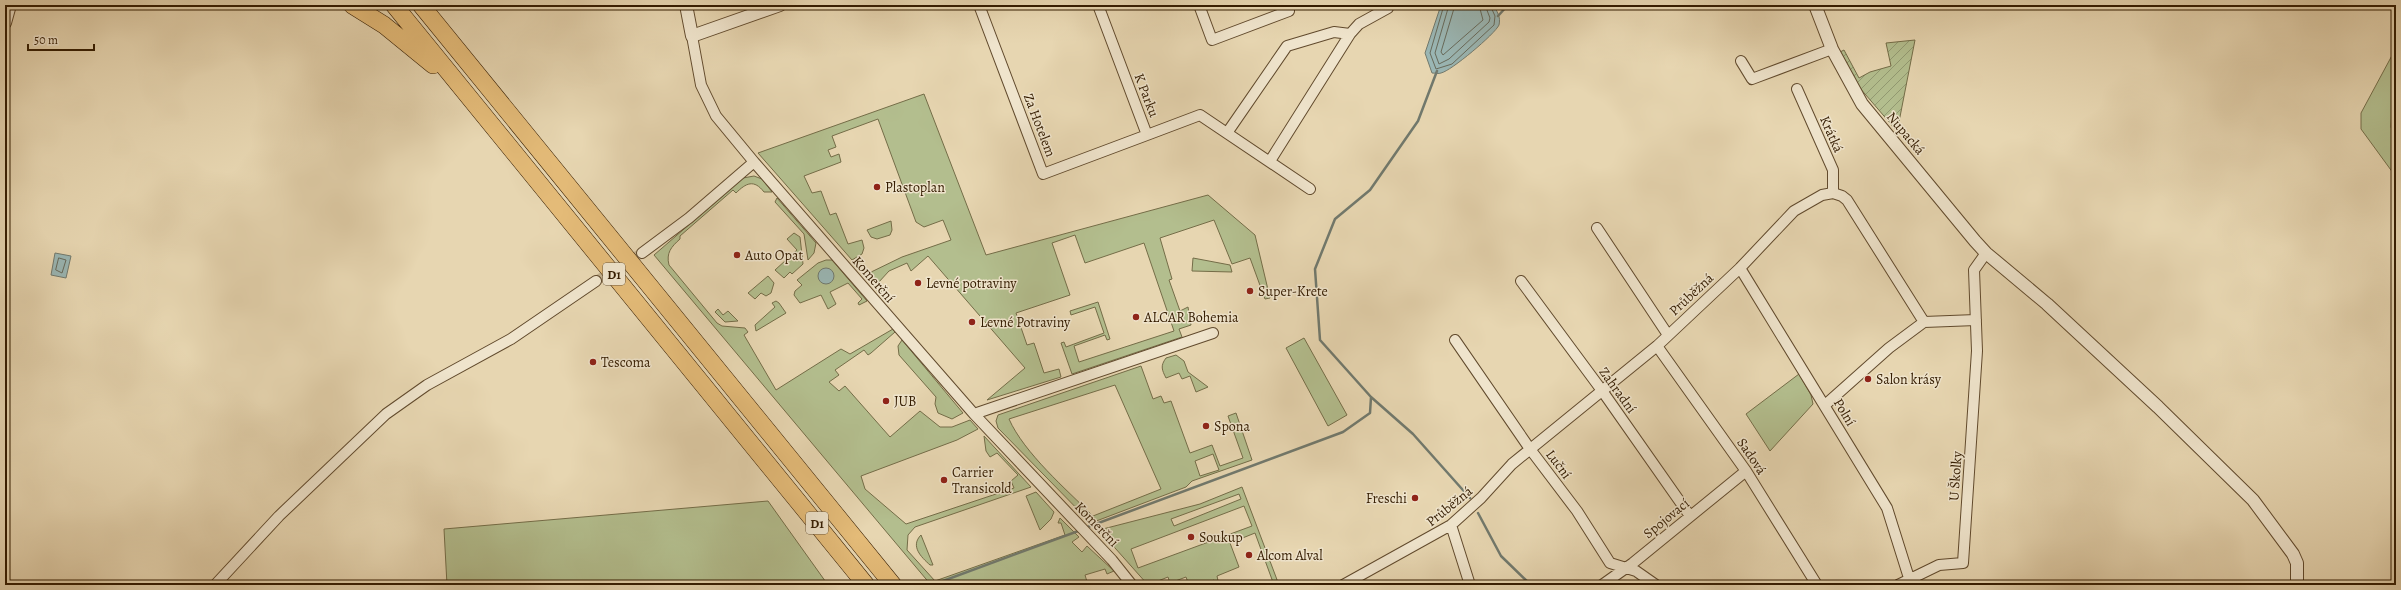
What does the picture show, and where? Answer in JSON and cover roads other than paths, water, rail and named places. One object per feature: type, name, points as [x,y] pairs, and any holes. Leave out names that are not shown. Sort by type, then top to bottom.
[{"type":"highway","points":[[352,5],[384,25],[460,87]]},
{"type":"highway","name":"D1","points":[[394,5],[767,461],[866,585]]},
{"type":"highway","name":"D1","points":[[420,5],[893,585]]},
{"type":"street","points":[[5,22],[10,5]]},
{"type":"street","points":[[686,5],[692,36],[780,5]]},
{"type":"street","name":"Za Hotelem","points":[[979,5],[1043,174],[1147,135]]},
{"type":"street","name":"K Parku","points":[[1098,5],[1147,135],[1200,115],[1310,189]]},
{"type":"street","points":[[1199,5],[1212,40],[1289,11],[1286,5]]},
{"type":"street","name":"Nupacká","points":[[1815,5],[1832,49],[1862,104],[1986,253],[2047,304],[2158,407],[2253,500],[2293,554],[2298,568],[2297,585]]},
{"type":"street","points":[[1270,161],[1350,34],[1359,24],[1388,8]]},
{"type":"street","points":[[1227,133],[1288,46],[1334,32],[1350,34]]},
{"type":"street","name":"Komerční","points":[[692,36],[701,85],[716,116],[754,162],[974,414],[1112,560],[1132,585]]},
{"type":"street","points":[[1741,61],[1752,79],[1832,49]]},
{"type":"street","name":"Krátká","points":[[1796,89],[1833,170],[1833,193]]},
{"type":"street","points":[[642,253],[689,218],[754,162]]},
{"type":"street","points":[[1833,193],[1842,196],[1847,200],[1924,322]]},
{"type":"street","name":"Průběžná","points":[[1342,585],[1451,526],[1469,510],[1512,464],[1603,392],[1657,346],[1740,268],[1794,211],[1822,194],[1833,193]]},
{"type":"street","points":[[1597,228],[1668,335]]},
{"type":"street","points":[[1825,404],[1889,348],[1924,322],[1976,320],[1974,270],[1986,253]]},
{"type":"street","name":"Polní","points":[[1740,268],[1825,404],[1887,508],[1909,578]]},
{"type":"street","name":"Zahradní","points":[[1521,281],[1603,392],[1690,516]]},
{"type":"street","points":[[215,585],[279,516],[391,410],[427,385],[517,335],[596,282]]},
{"type":"street","name":"U Školky","points":[[1898,585],[1909,578],[1939,565],[1964,563],[1978,351],[1976,320]]},
{"type":"street","points":[[974,414],[1213,333]]},
{"type":"street","name":"Luční","points":[[1455,340],[1530,449],[1577,511],[1610,563],[1636,571],[1656,585]]},
{"type":"street","name":"Sadová","points":[[1657,346],[1746,471],[1817,585]]},
{"type":"street","name":"Spojovací","points":[[1602,585],[1633,563],[1746,471]]},
{"type":"street","points":[[1451,526],[1470,585]]},
{"type":"water","points":[[1441,5],[1493,5],[1498,14],[1499,25],[1482,44],[1454,66],[1440,73],[1432,73],[1425,53]]},
{"type":"water","points":[[55,253],[71,256],[66,278],[51,275]]},
{"type":"water","points":[[826,268],[833,273],[834,276],[829,283],[826,284],[819,279],[818,276],[823,269]]},
{"type":"waterway","points":[[1498,16],[1508,5]]},
{"type":"waterway","points":[[1085,528],[1343,432],[1370,413],[1371,397],[1320,340],[1315,269],[1335,219],[1370,190],[1418,121],[1437,71]]},
{"type":"waterway","points":[[1371,397],[1413,434],[1470,498]]},
{"type":"waterway","points":[[1478,513],[1501,556],[1531,585]]},
{"type":"waterway","points":[[932,585],[1081,530]]},
{"type":"tunnel","points":[[596,281],[642,253]]},
{"type":"place","name":"Plastoplan","points":[[877,187]]},
{"type":"place","name":"Auto Opat","points":[[737,255]]},
{"type":"place","name":"Levné potraviny","points":[[918,283]]},
{"type":"place","name":"Super-Krete","points":[[1250,291]]},
{"type":"place","name":"ALCAR Bohemia","points":[[1136,317]]},
{"type":"place","name":"Levné Potraviny","points":[[972,322]]},
{"type":"place","name":"Tescoma","points":[[593,362]]},
{"type":"place","name":"Salon krásy","points":[[1868,379]]},
{"type":"place","name":"JUB","points":[[886,401]]},
{"type":"place","name":"Spona","points":[[1206,426]]},
{"type":"place","name":"Carrier Transicold","points":[[944,480]]},
{"type":"place","name":"Freschi","points":[[1415,498]]},
{"type":"place","name":"Soukup","points":[[1191,537]]},
{"type":"place","name":"Alcom Alval","points":[[1249,555]]}]
